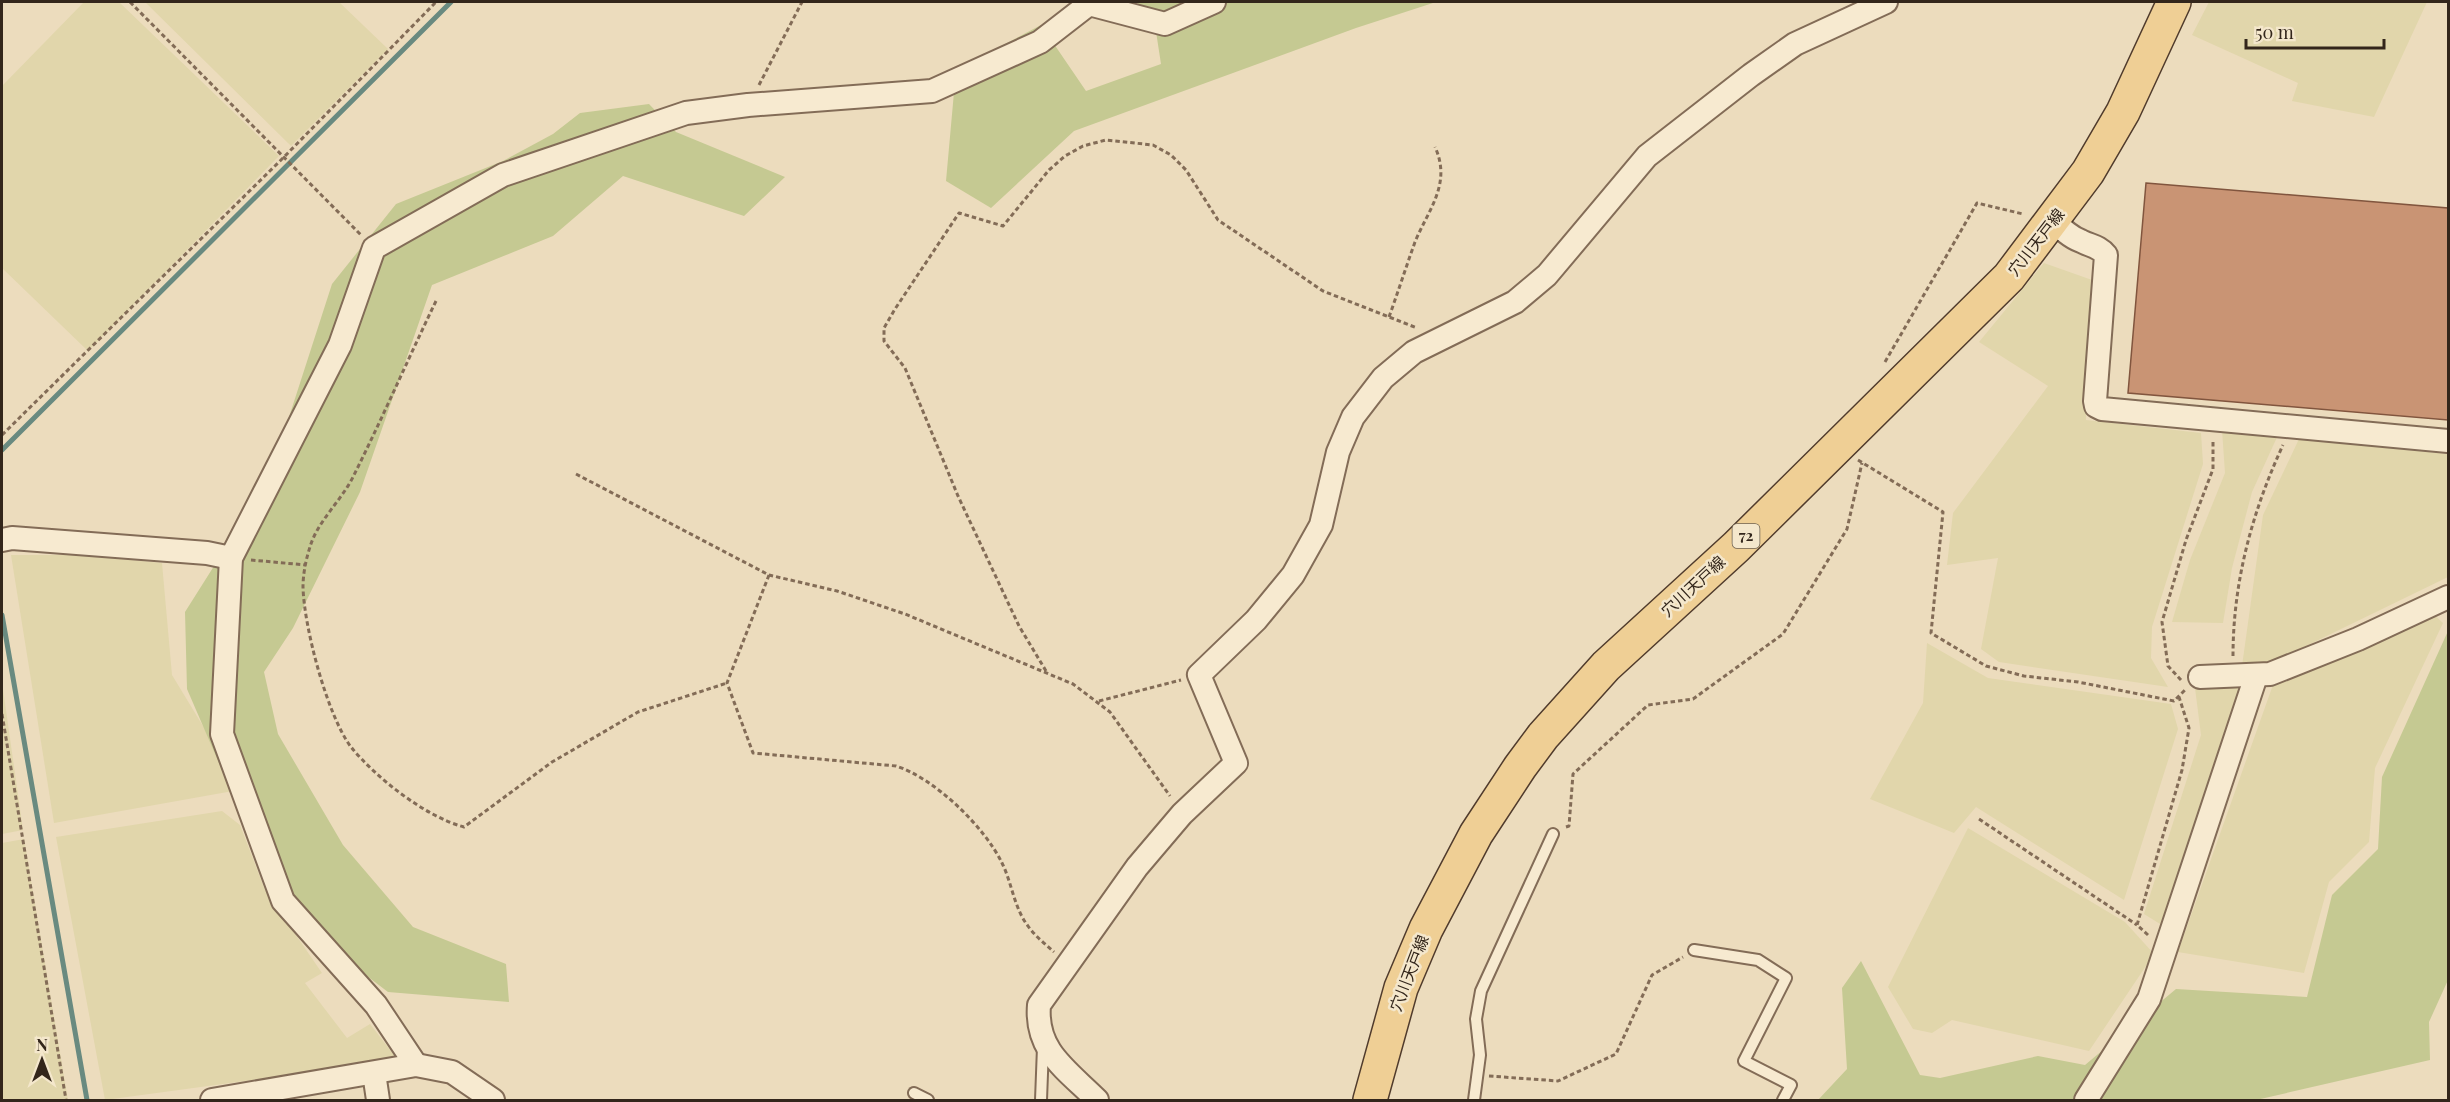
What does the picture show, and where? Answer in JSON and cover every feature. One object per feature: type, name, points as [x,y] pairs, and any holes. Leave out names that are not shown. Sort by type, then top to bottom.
[{"type":"main road","name":"穴川天戸線","points":[[1370,1101],[1401,988],[1426,929],[1476,834],[1520,767],[1543,736],[1606,666],[1736,547],[1849,455],[2009,277],[2054,221],[2088,172],[2123,112],[2174,2]]},
{"type":"street","points":[[417,1065],[376,1005],[283,901],[222,734],[231,558],[340,345],[374,248],[503,175],[686,113],[748,105],[932,91],[1040,42],[1089,4],[1164,24],[1214,2]]},
{"type":"street","points":[[1097,1101],[1046,1048],[1038,1024],[1039,1005],[1137,867],[1182,814],[1236,763],[1199,675],[1256,620],[1293,575],[1321,525],[1338,452],[1353,417],[1383,378],[1414,352],[1515,302],[1547,275],[1647,156],[1751,75],[1795,44],[1886,2]]},
{"type":"street","points":[[2054,221],[2064,231],[2080,241],[2101,249],[2106,255],[2096,406],[2123,412],[2448,441]]},
{"type":"street","points":[[2,540],[12,538],[207,553],[231,558]]},
{"type":"street","points":[[2200,676],[2270,674],[2336,648],[2448,597]]},
{"type":"street","points":[[2086,1101],[2149,999],[2163,950],[2256,676]]},
{"type":"street","points":[[212,1101],[417,1065],[452,1072],[493,1101]]},
{"type":"street","points":[[374,1074],[378,1101]]},
{"type":"lane","points":[[1474,1101],[1480,1055],[1476,1019],[1481,992],[1553,834]]},
{"type":"lane","points":[[1694,950],[1758,960],[1786,978],[1744,1061],[1791,1085],[1783,1101]]},
{"type":"lane","points":[[1041,1101],[1043,1039]]},
{"type":"lane","points":[[914,1093],[928,1101]]},
{"type":"path","points":[[130,2],[374,248]]},
{"type":"path","points":[[2,435],[284,157],[436,2]]},
{"type":"path","points":[[748,105],[802,2]]},
{"type":"path","points":[[1046,671],[1019,626],[958,496],[904,368],[884,340],[884,328],[895,309],[959,213],[1003,226],[1049,170],[1074,151],[1106,140],[1153,145],[1171,155],[1186,170],[1218,220],[1323,291],[1442,338]]},
{"type":"path","points":[[1389,317],[1415,244],[1427,215],[1435,205],[1441,177],[1440,158],[1435,147]]},
{"type":"path","points":[[1880,372],[1977,203],[2054,221]]},
{"type":"path","points":[[436,301],[353,477],[310,544],[303,585],[310,634],[333,710],[350,745],[395,789],[451,824],[465,827],[552,762],[638,712],[727,683]]},
{"type":"path","points":[[1553,834],[1569,826],[1573,774],[1648,705],[1693,699],[1783,634],[1847,529],[1849,455],[1943,512],[1931,633],[1986,666],[2024,676],[2078,682],[2174,701],[2187,688],[2168,666],[2162,622],[2186,540],[2213,469],[2212,420]]},
{"type":"path","points":[[2232,675],[2233,626],[2249,531],[2263,488],[2291,427]]},
{"type":"path","points":[[576,474],[769,575],[837,591],[905,614],[1073,684],[1099,701],[1125,730],[1182,814]]},
{"type":"path","points":[[231,558],[306,565]]},
{"type":"path","points":[[769,575],[727,683],[753,753],[896,766],[915,772],[963,813],[991,844],[1002,862],[1017,906],[1028,926],[1067,967]]},
{"type":"path","points":[[1099,701],[1199,675]]},
{"type":"path","points":[[2137,925],[2182,770],[2189,728],[2179,696]]},
{"type":"path","points":[[2,714],[66,1101]]},
{"type":"path","points":[[1979,819],[2137,925],[2163,950]]},
{"type":"path","points":[[1477,1075],[1558,1081],[1616,1054],[1652,975],[1694,950]]},
{"type":"shaded area","points":[[84,2],[119,2],[279,156],[88,351],[2,268],[2,86]]},
{"type":"shaded area","points":[[145,2],[339,2],[388,49],[291,146]]},
{"type":"shaded area","points":[[2209,2],[2427,2],[2374,117],[2292,101],[2298,83],[2192,35]]},
{"type":"shaded area","points":[[2044,263],[2092,280],[2086,420],[2201,433],[2203,464],[2152,627],[2151,658],[2168,687],[1999,662],[1981,649],[1998,558],[1947,565],[1953,513],[2048,386],[1979,342]]},
{"type":"shaded area","points":[[2222,430],[2278,435],[2252,492],[2232,568],[2223,623],[2172,622],[2190,560],[2225,473]]},
{"type":"shaded area","points":[[2299,439],[2448,454],[2448,577],[2265,666],[2242,666],[2263,515]]},
{"type":"shaded area","points":[[11,555],[79,555],[162,563],[172,675],[209,736],[233,791],[54,823]]},
{"type":"shaded area","points":[[2432,613],[2443,623],[2375,768],[2369,842],[2329,882],[2304,973],[2178,952],[2274,682]]},
{"type":"shaded area","points":[[1927,643],[1988,678],[2171,704],[2178,729],[2124,900],[1976,807],[1954,833],[1870,799],[1923,703]]},
{"type":"shaded area","points":[[2,682],[23,830],[2,834]]},
{"type":"shaded area","points":[[2245,684],[2165,927],[2144,914],[2201,735],[2195,688]]},
{"type":"shaded area","points":[[222,811],[240,825],[265,890],[322,973],[305,983],[347,1038],[370,1024],[398,1060],[105,1100],[56,837]]},
{"type":"shaded area","points":[[1968,828],[2125,922],[2154,954],[2089,1051],[1952,1020],[1932,1033],[1913,1029],[1888,987]]},
{"type":"shaded area","points":[[24,839],[68,1100],[2,1100],[2,843]]},
{"type":"green space","points":[[1135,2],[1436,2],[1356,28],[1074,131],[991,208],[946,181],[956,70],[1041,25],[1086,91],[1161,64],[1153,12]]},
{"type":"green space","points":[[649,104],[676,132],[785,177],[744,216],[623,176],[553,236],[432,285],[360,492],[293,628],[264,672],[278,734],[343,845],[413,927],[506,964],[509,1002],[388,992],[313,935],[241,814],[187,689],[185,612],[269,479],[332,284],[396,204],[503,161],[553,134],[580,113]]},
{"type":"green space","points":[[2448,631],[2448,980],[2429,1022],[2430,1060],[2256,1100],[1818,1100],[1847,1069],[1842,988],[1861,961],[1920,1075],[1940,1078],[2038,1056],[2085,1065],[2176,989],[2307,997],[2332,895],[2378,849],[2382,777]]},
{"type":"building","points":[[2146,183],[2448,208],[2448,420],[2128,393]]},
{"type":"waterway","points":[[2,450],[451,2]]},
{"type":"waterway","points":[[2,615],[87,1100]]}]
